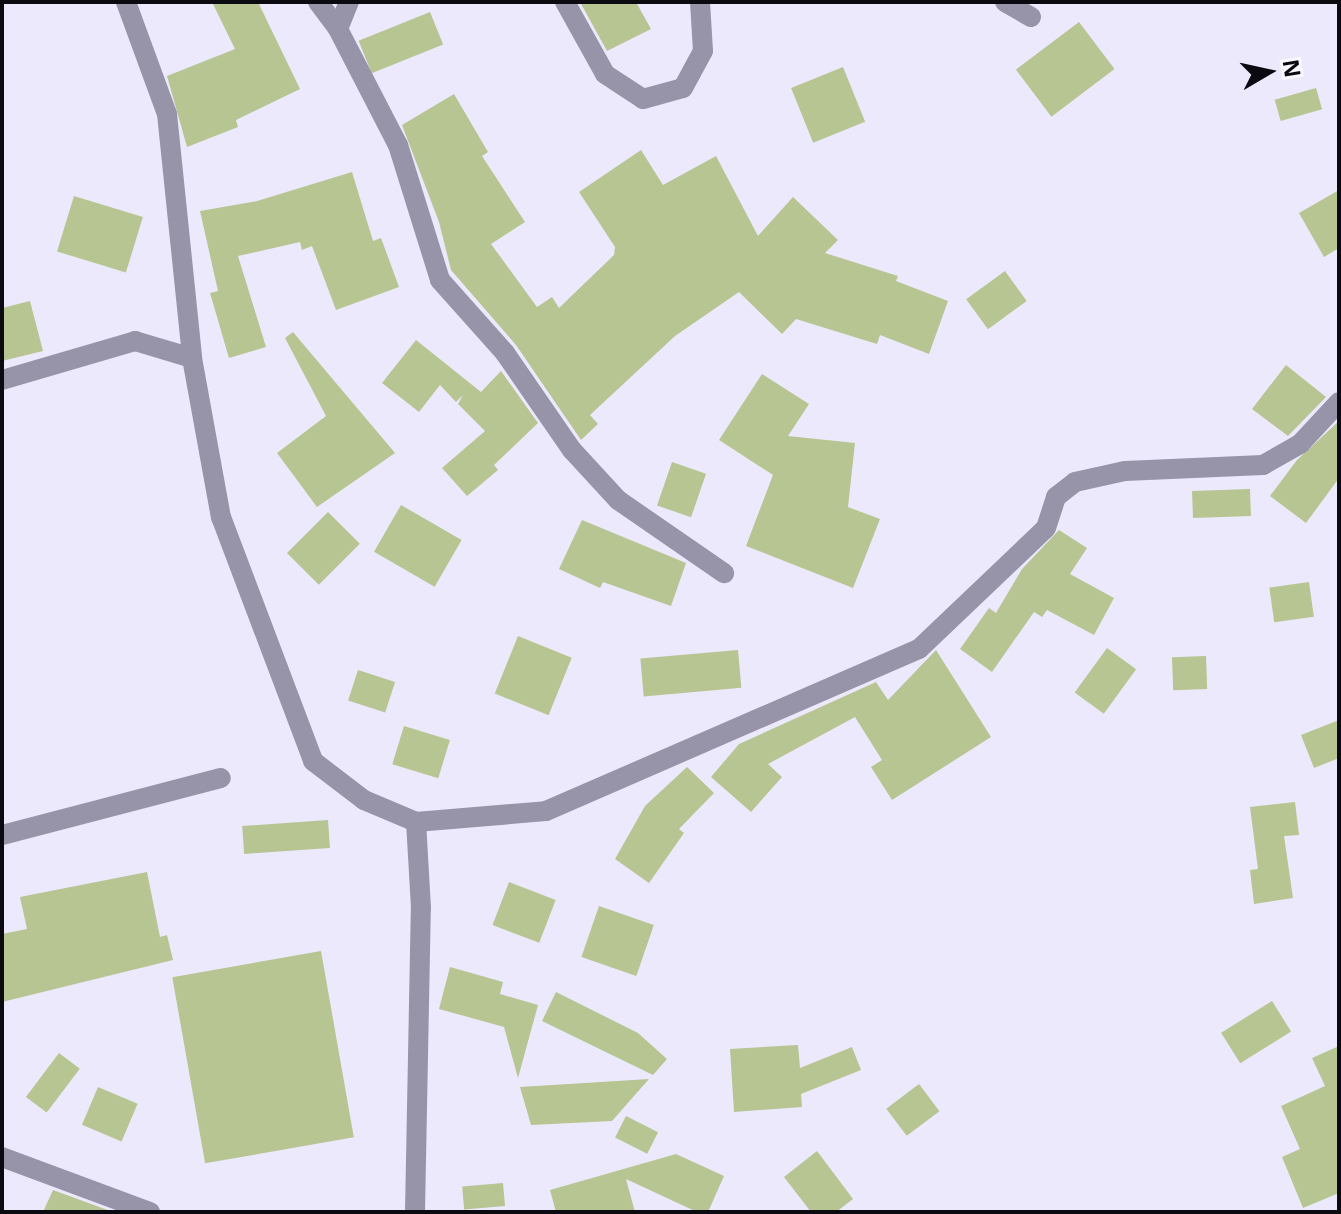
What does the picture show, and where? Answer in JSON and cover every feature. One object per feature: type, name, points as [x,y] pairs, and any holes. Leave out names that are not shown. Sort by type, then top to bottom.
[{"type":"street","points":[[126,2],[167,114],[192,358],[221,517],[313,761],[364,800],[416,822],[546,811],[919,649],[1046,528],[1056,497],[1075,482],[1125,471],[1263,465],[1300,444],[1339,402]]},
{"type":"street","points":[[318,2],[338,29],[398,145],[440,280],[505,353],[572,450],[618,500],[724,573]]},
{"type":"street","points":[[338,29],[349,2]]},
{"type":"street","points":[[565,2],[605,74],[643,99],[683,88],[703,51],[700,2]]},
{"type":"street","points":[[1005,2],[1031,17]]},
{"type":"street","points":[[2,380],[135,341],[192,358]]},
{"type":"street","points":[[2,835],[221,778]]},
{"type":"street","points":[[415,1212],[421,908],[416,822]]},
{"type":"street","points":[[2,1157],[150,1212]]},
{"type":"building","points":[[212,2],[258,2],[300,89],[236,120],[238,127],[187,147],[167,76],[235,49]]},
{"type":"building","points":[[580,2],[636,2],[651,29],[607,51]]},
{"type":"building","points":[[430,12],[443,44],[372,73],[359,41]]},
{"type":"building","points":[[1079,22],[1115,69],[1051,117],[1016,70]]},
{"type":"building","points":[[843,67],[865,122],[813,143],[791,88]]},
{"type":"building","points":[[1316,88],[1322,109],[1281,121],[1275,100]]},
{"type":"building","points":[[454,94],[488,152],[482,156],[525,222],[491,244],[537,307],[552,297],[559,308],[614,255],[615,247],[579,192],[641,150],[663,185],[716,156],[758,236],[793,197],[838,240],[825,253],[898,276],[896,281],[948,301],[929,354],[880,335],[877,344],[796,319],[782,334],[739,292],[675,336],[590,415],[598,424],[581,440],[516,345],[451,270],[439,222],[402,125]]},
{"type":"building","points":[[352,172],[373,241],[381,238],[399,287],[336,310],[312,246],[302,250],[300,242],[238,256],[266,347],[229,358],[210,293],[218,291],[200,211],[257,201]]},
{"type":"building","points":[[1339,190],[1339,248],[1324,257],[1299,213]]},
{"type":"building","points":[[74,196],[143,217],[126,273],[57,251]]},
{"type":"building","points":[[1005,271],[1027,301],[988,329],[966,299]]},
{"type":"building","points":[[30,301],[43,351],[2,361],[2,308]]},
{"type":"building","points":[[293,332],[395,453],[317,507],[277,453],[326,416],[285,338]]},
{"type":"building","points":[[416,340],[481,392],[501,371],[538,423],[494,465],[498,470],[467,496],[442,468],[485,431],[458,404],[463,395],[456,402],[440,385],[419,412],[382,383]]},
{"type":"building","points":[[1286,365],[1326,397],[1288,436],[1252,409]]},
{"type":"building","points":[[762,374],[809,404],[788,436],[855,443],[848,507],[880,519],[853,588],[746,546],[773,475],[719,440]]},
{"type":"building","points":[[1339,421],[1339,478],[1306,523],[1270,496],[1297,460]]},
{"type":"building","points":[[672,462],[706,474],[691,517],[657,505]]},
{"type":"building","points":[[1250,489],[1251,516],[1193,518],[1192,491]]},
{"type":"building","points":[[401,505],[462,540],[435,587],[374,552]]},
{"type":"building","points":[[328,512],[360,544],[319,585],[287,553]]},
{"type":"building","points":[[582,520],[686,563],[671,606],[603,582],[600,588],[559,569]]},
{"type":"building","points":[[1059,530],[1087,548],[1070,574],[1114,598],[1094,635],[1047,610],[1042,617],[1034,612],[992,672],[960,649],[989,608],[996,613],[1022,569]]},
{"type":"building","points":[[1309,582],[1314,617],[1274,622],[1269,588]]},
{"type":"building","points":[[518,636],[572,658],[549,715],[495,693]]},
{"type":"building","points":[[1107,648],[1136,669],[1104,714],[1075,692]]},
{"type":"building","points":[[738,650],[741,688],[644,696],[640,659]]},
{"type":"building","points":[[936,650],[991,737],[892,800],[871,767],[882,760],[855,717],[768,764],[782,777],[751,812],[711,777],[739,744],[876,682],[888,700]]},
{"type":"building","points":[[1206,656],[1207,689],[1173,690],[1172,657]]},
{"type":"building","points":[[358,670],[395,682],[385,712],[348,700]]},
{"type":"building","points":[[1339,720],[1339,758],[1314,768],[1301,735]]},
{"type":"building","points":[[404,726],[450,740],[438,778],[392,764]]},
{"type":"building","points":[[687,767],[714,793],[679,829],[684,833],[649,883],[615,859],[645,806]]},
{"type":"building","points":[[1295,802],[1299,835],[1284,836],[1293,898],[1254,904],[1250,870],[1258,869],[1250,807]]},
{"type":"building","points":[[328,820],[330,848],[244,854],[242,826]]},
{"type":"building","points":[[147,872],[160,937],[167,935],[173,960],[2,1002],[2,934],[27,929],[20,897]]},
{"type":"building","points":[[509,882],[556,900],[539,943],[493,925]]},
{"type":"building","points":[[599,906],[654,925],[636,976],[581,957]]},
{"type":"building","points":[[321,951],[354,1137],[205,1163],[172,977]]},
{"type":"building","points":[[450,967],[503,982],[500,994],[538,1005],[518,1078],[504,1027],[439,1009]]},
{"type":"building","points":[[556,992],[638,1033],[667,1059],[653,1075],[542,1021]]},
{"type":"building","points":[[1272,1001],[1291,1032],[1240,1063],[1221,1033]]},
{"type":"building","points":[[798,1045],[800,1068],[852,1047],[861,1070],[801,1094],[802,1107],[734,1112],[730,1049]]},
{"type":"building","points":[[1339,1046],[1339,1193],[1303,1208],[1282,1157],[1300,1149],[1281,1106],[1325,1086],[1312,1058]]},
{"type":"building","points":[[59,1053],[80,1069],[47,1113],[26,1097]]},
{"type":"building","points":[[649,1079],[612,1121],[531,1125],[520,1087]]},
{"type":"building","points":[[919,1084],[939,1111],[907,1136],[886,1109]]},
{"type":"building","points":[[98,1087],[138,1104],[122,1142],[82,1125]]},
{"type":"building","points":[[626,1116],[658,1132],[647,1154],[615,1137]]},
{"type":"building","points":[[817,1151],[853,1199],[836,1212],[811,1212],[784,1177]]},
{"type":"building","points":[[676,1154],[724,1176],[708,1212],[697,1212],[626,1179],[635,1212],[556,1212],[550,1190]]},
{"type":"building","points":[[503,1183],[505,1206],[464,1209],[462,1187]]},
{"type":"building","points":[[53,1190],[113,1212],[43,1212]]}]
